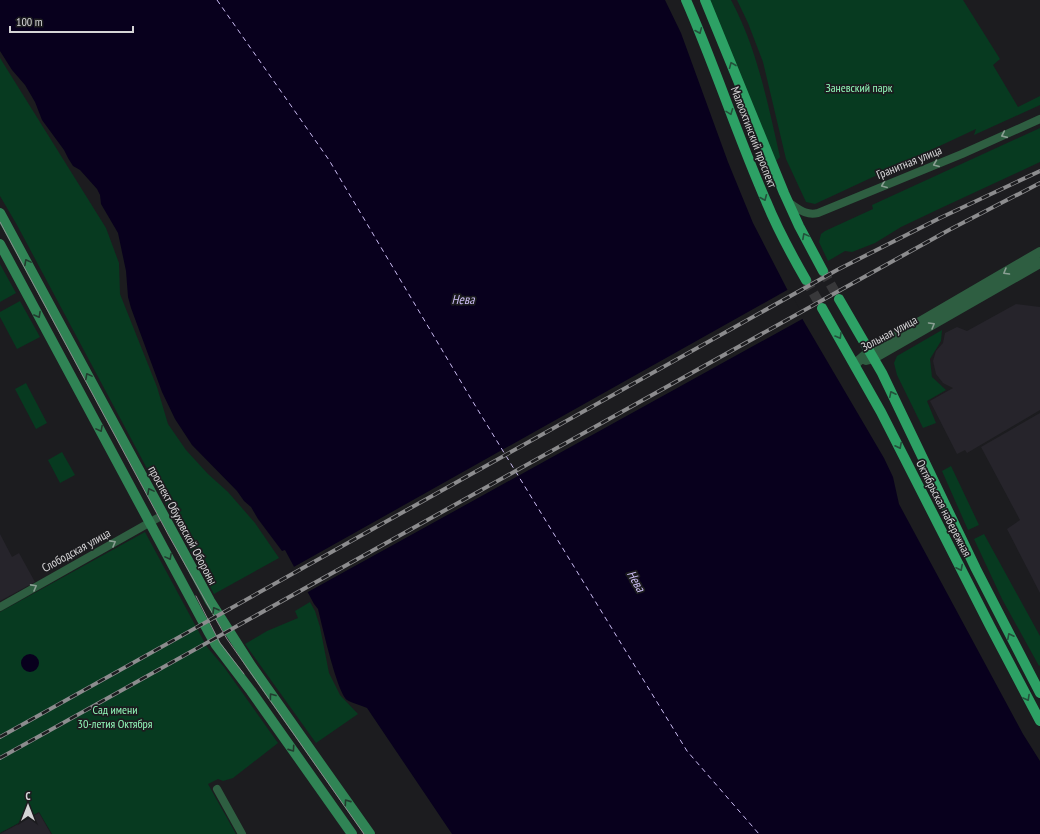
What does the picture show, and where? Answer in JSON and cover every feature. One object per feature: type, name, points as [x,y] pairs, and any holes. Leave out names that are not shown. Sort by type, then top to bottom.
[{"type":"main road","name":"Малоохтинский проспект","points":[[686,0],[766,202],[784,241],[806,280]]},
{"type":"main road","name":"Малоохтинский проспект","points":[[705,0],[788,202],[823,271]]},
{"type":"main road","name":"проспект Обуховской Обороны","points":[[0,213],[163,515],[235,643],[370,834]]},
{"type":"main road","points":[[0,244],[216,645],[251,691],[352,834]]},
{"type":"main road","name":"Октябрьская набережная","points":[[839,299],[872,355],[976,569],[1040,693]]},
{"type":"main road","name":"Октябрьская набережная","points":[[822,308],[881,412],[986,620],[1040,721]]},
{"type":"street","name":"Гранитная улица","points":[[788,202],[804,213],[818,213],[962,154],[1040,119]]},
{"type":"street","name":"Зольная улица","points":[[872,355],[1040,252]]},
{"type":"street","name":"Зольная улица","points":[[855,364],[1040,262]]},
{"type":"street","name":"Слободская улица","points":[[0,607],[163,515]]},
{"type":"street","points":[[217,789],[242,834]]},
{"type":"shaded area","points":[[1016,304],[1040,307],[1040,410],[967,453],[965,450],[957,454],[930,401],[953,388],[943,383],[936,374],[933,361],[936,351],[943,343],[945,333],[957,327],[967,331]]},
{"type":"shaded area","points":[[1040,413],[1040,593],[1007,529],[1020,520],[981,447]]},
{"type":"shaded area","points":[[0,534],[12,557],[19,553],[35,582],[0,601]]},
{"type":"shaded area","points":[[39,813],[51,834],[0,834]]},
{"type":"green space","points":[[709,0],[731,0],[748,37],[761,77],[780,157],[776,161],[764,141]]},
{"type":"green space","name":"Заневский парк","points":[[737,0],[963,0],[1000,59],[993,65],[1018,107],[1040,96],[1040,105],[974,135],[976,129],[815,204],[806,202],[786,159],[763,62],[748,23]]},
{"type":"green space","points":[[0,58],[106,228],[119,263],[120,294],[157,387],[168,424],[186,450],[208,474],[228,492],[255,523],[279,558],[214,594],[17,225],[0,196]]},
{"type":"green space","points":[[1040,128],[1040,162],[901,227],[875,243],[852,252],[845,251],[828,261],[819,242],[821,234],[825,231],[873,209],[872,205]]},
{"type":"green space","points":[[0,264],[16,293],[0,302]]},
{"type":"green space","points":[[20,301],[40,337],[17,349],[0,317],[0,312]]},
{"type":"green space","points":[[942,330],[941,341],[930,359],[932,377],[946,390],[927,401],[936,423],[923,428],[897,375],[894,363],[897,356]]},
{"type":"green space","points":[[26,383],[47,423],[36,429],[15,389]]},
{"type":"green space","points":[[62,452],[75,475],[60,483],[48,460]]},
{"type":"green space","points":[[951,466],[979,525],[968,530],[942,471]]},
{"type":"green space","name":"Сад имени 30-летия Октября","points":[[145,532],[207,647],[224,667],[278,743],[233,778],[223,781],[218,779],[208,784],[236,834],[52,834],[39,812],[0,833],[0,612]]},
{"type":"green space","points":[[984,534],[1040,636],[1039,666],[1002,599],[974,539]]},
{"type":"green space","points":[[310,602],[315,611],[320,627],[329,673],[340,695],[358,714],[316,743],[245,644],[267,631],[298,618],[295,611]]},
{"type":"water","name":"Нева","points":[[0,0],[665,0],[681,33],[728,162],[753,223],[803,320],[884,458],[893,477],[899,504],[1023,734],[1040,761],[1040,834],[452,834],[367,708],[347,700],[343,694],[330,658],[318,609],[285,550],[282,551],[251,507],[244,501],[237,491],[192,445],[175,419],[162,392],[131,308],[128,297],[126,271],[118,233],[101,204],[100,195],[97,189],[80,170],[73,166],[64,150],[42,120],[35,102],[25,85],[12,70],[0,51]]},
{"type":"water","points":[[26,654],[34,654],[39,659],[37,670],[34,672],[26,672],[21,667],[21,659]]},
{"type":"pier","points":[[789,289],[804,318],[306,593],[292,568]]},
{"type":"ferry route","points":[[217,0],[329,160],[473,402],[687,751],[759,834]]},
{"type":"tunnel","points":[[823,271],[839,299]]},
{"type":"tunnel","points":[[806,280],[822,308]]},
{"type":"tram line","points":[[0,222],[169,536],[227,639],[364,834]]},
{"type":"tram line","points":[[196,596],[220,643],[244,674]]},
{"type":"railway","points":[[0,737],[837,270],[940,218],[1040,171]]},
{"type":"railway","points":[[0,758],[949,230],[1040,183]]}]
